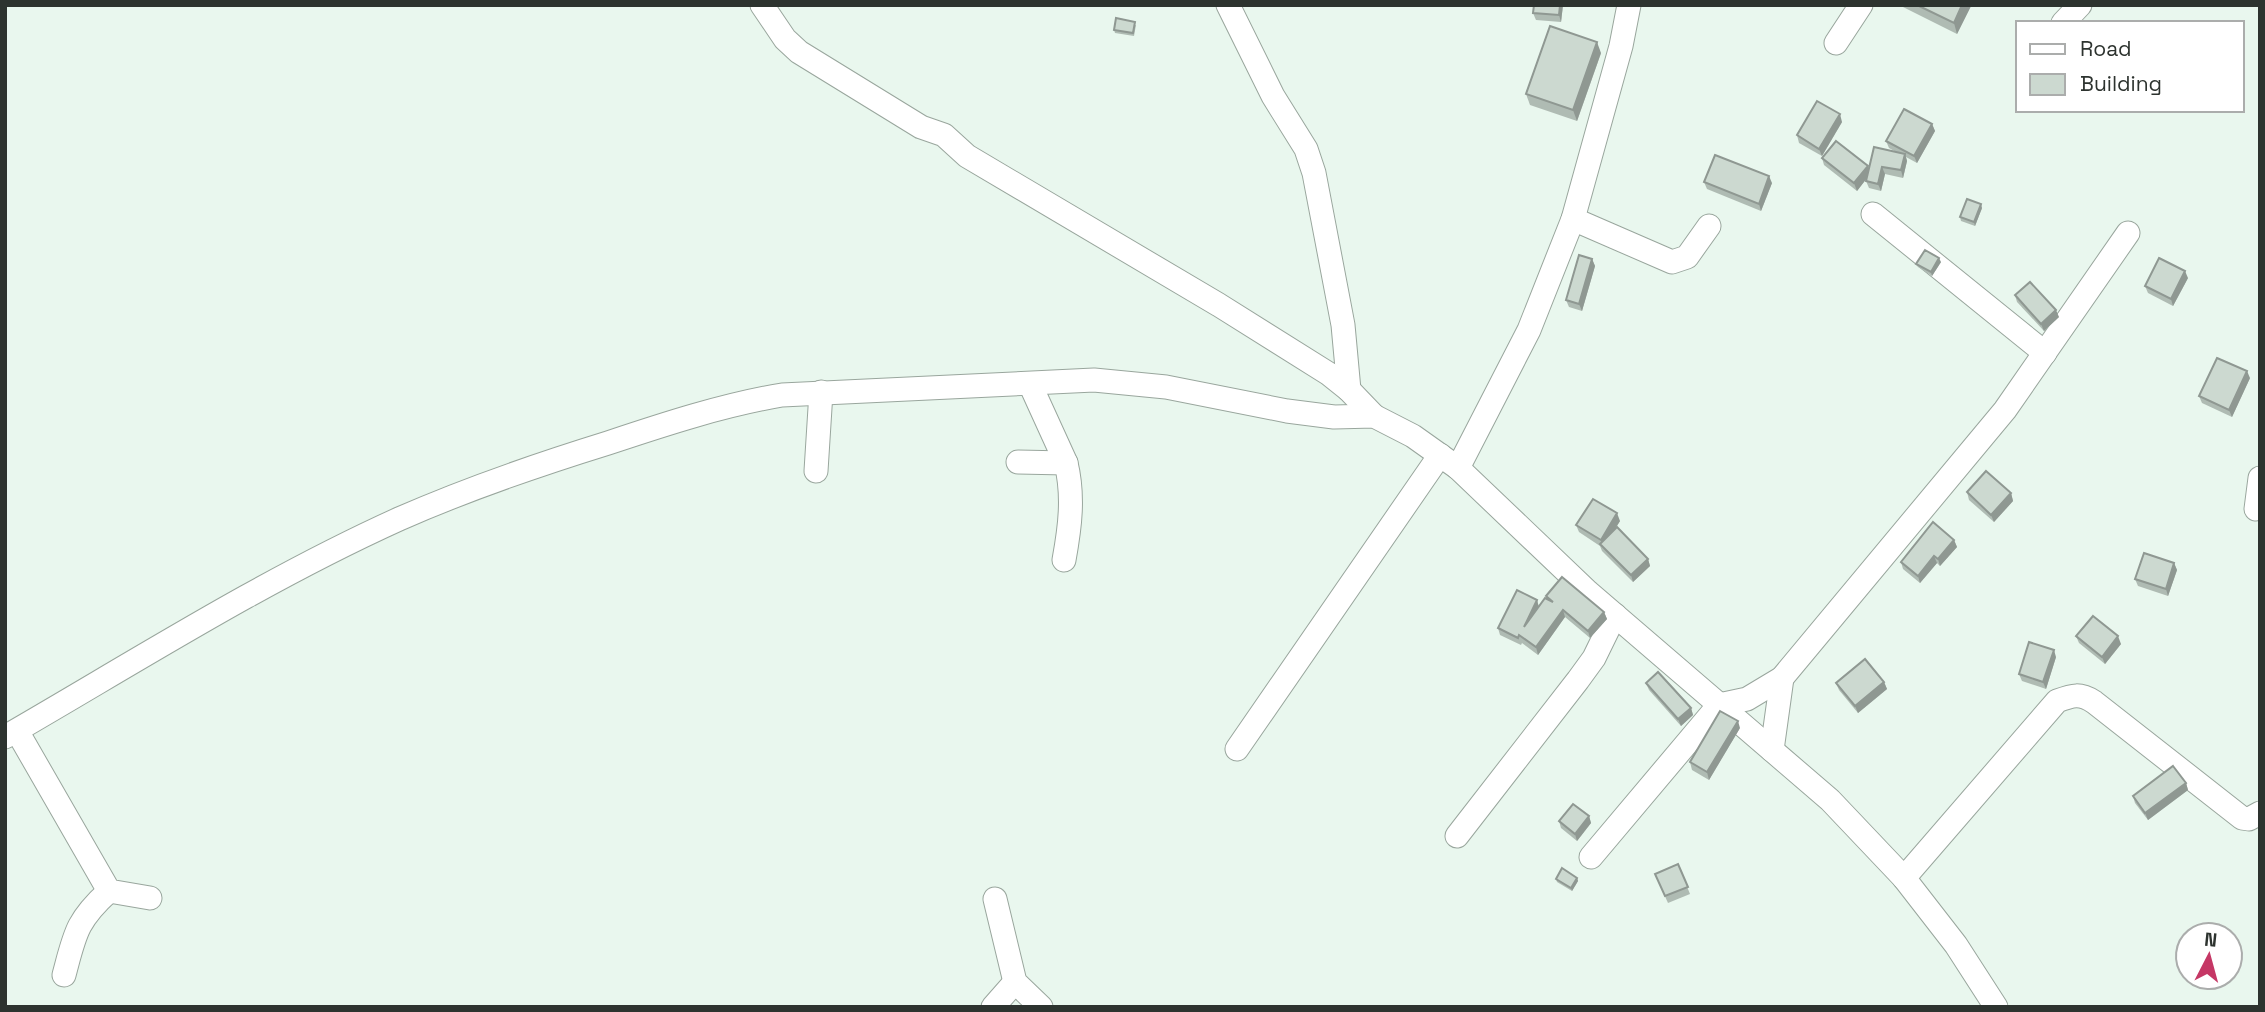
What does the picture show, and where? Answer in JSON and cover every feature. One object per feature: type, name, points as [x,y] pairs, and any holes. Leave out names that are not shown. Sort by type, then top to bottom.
[{"type":"street","points":[[762,5],[785,39],[815,64],[921,127],[944,135],[967,156],[1219,305],[1329,374],[1374,416],[1413,436],[1449,461],[1615,615],[1830,800],[1905,878],[1956,945],[1996,1007]]},
{"type":"street","points":[[1228,5],[1273,96],[1306,149],[1314,173],[1343,325],[1349,390]]},
{"type":"street","points":[[1237,749],[1449,461],[1529,330],[1573,219],[1621,46],[1629,5]]},
{"type":"street","points":[[1836,43],[1861,5]]},
{"type":"street","points":[[2065,21],[2080,5]]},
{"type":"street","points":[[1873,214],[2045,353]]},
{"type":"street","points":[[1573,219],[1672,262],[1687,257],[1709,226]]},
{"type":"street","points":[[1591,857],[1719,705],[1746,699],[1782,678],[2006,410],[2128,233]]},
{"type":"street","points":[[150,898],[108,891],[11,734],[125,666],[300,568],[400,519],[501,477],[743,402],[821,392],[1094,380],[1166,387],[1287,411],[1334,417],[1374,416]]},
{"type":"street","points":[[1030,384],[1066,463],[1071,512],[1064,560]]},
{"type":"street","points":[[816,471],[821,392]]},
{"type":"street","points":[[1018,462],[1066,463]]},
{"type":"street","points":[[2256,509],[2260,478]]},
{"type":"street","points":[[1457,836],[1594,658],[1615,615]]},
{"type":"street","points":[[1772,750],[1782,678]]},
{"type":"street","points":[[1905,878],[2057,701],[2072,696],[2084,695],[2094,702],[2242,818],[2249,819],[2260,813]]},
{"type":"street","points":[[64,975],[79,925],[88,910],[108,891]]},
{"type":"street","points":[[995,899],[1015,982],[1041,1007]]},
{"type":"street","points":[[993,1007],[1015,982]]},
{"type":"building","points":[[1534,5],[1560,5],[1559,15],[1533,13]]},
{"type":"building","points":[[1917,5],[1962,5],[1954,23]]},
{"type":"building","points":[[1116,18],[1135,22],[1133,33],[1114,30]]},
{"type":"building","points":[[1550,26],[1597,42],[1573,110],[1526,94]]},
{"type":"building","points":[[1817,101],[1840,114],[1819,149],[1797,135]]},
{"type":"building","points":[[1904,109],[1932,124],[1914,156],[1886,141]]},
{"type":"building","points":[[1836,141],[1868,166],[1854,183],[1822,158]]},
{"type":"building","points":[[1874,147],[1905,154],[1901,170],[1882,167],[1878,184],[1866,181]]},
{"type":"building","points":[[1715,155],[1769,176],[1759,204],[1704,182]]},
{"type":"building","points":[[1967,199],[1981,204],[1974,222],[1960,217]]},
{"type":"building","points":[[1925,250],[1939,258],[1931,272],[1916,264]]},
{"type":"building","points":[[1579,255],[1592,259],[1579,304],[1566,300]]},
{"type":"building","points":[[2159,258],[2185,271],[2171,299],[2145,286]]},
{"type":"building","points":[[2030,282],[2056,310],[2041,324],[2015,295]]},
{"type":"building","points":[[2217,358],[2247,371],[2229,410],[2199,396]]},
{"type":"building","points":[[1986,471],[2011,493],[1991,515],[1967,492]]},
{"type":"building","points":[[1593,499],[1617,513],[1601,540],[1576,525]]},
{"type":"building","points":[[1933,522],[1954,540],[1938,559],[1934,556],[1918,576],[1901,562]]},
{"type":"building","points":[[1617,527],[1648,559],[1631,575],[1600,544]]},
{"type":"building","points":[[2144,553],[2174,563],[2166,589],[2135,579]]},
{"type":"building","points":[[1562,577],[1604,612],[1588,631],[1563,610],[1536,647],[1519,635],[1518,638],[1498,628],[1517,590],[1537,600],[1524,627],[1545,598],[1553,602],[1546,596]]},
{"type":"building","points":[[2093,616],[2118,636],[2102,657],[2076,636]]},
{"type":"building","points":[[2029,642],[2054,650],[2043,682],[2019,674]]},
{"type":"building","points":[[1865,659],[1884,682],[1855,706],[1836,683]]},
{"type":"building","points":[[1658,672],[1691,708],[1678,719],[1646,683]]},
{"type":"building","points":[[1720,711],[1738,721],[1707,772],[1690,762]]},
{"type":"building","points":[[2173,766],[2186,783],[2145,813],[2133,796]]},
{"type":"building","points":[[1573,804],[1589,816],[1575,834],[1559,821]]},
{"type":"building","points":[[1678,864],[1688,887],[1665,896],[1655,874]]},
{"type":"building","points":[[1562,868],[1577,878],[1571,888],[1556,879]]}]
